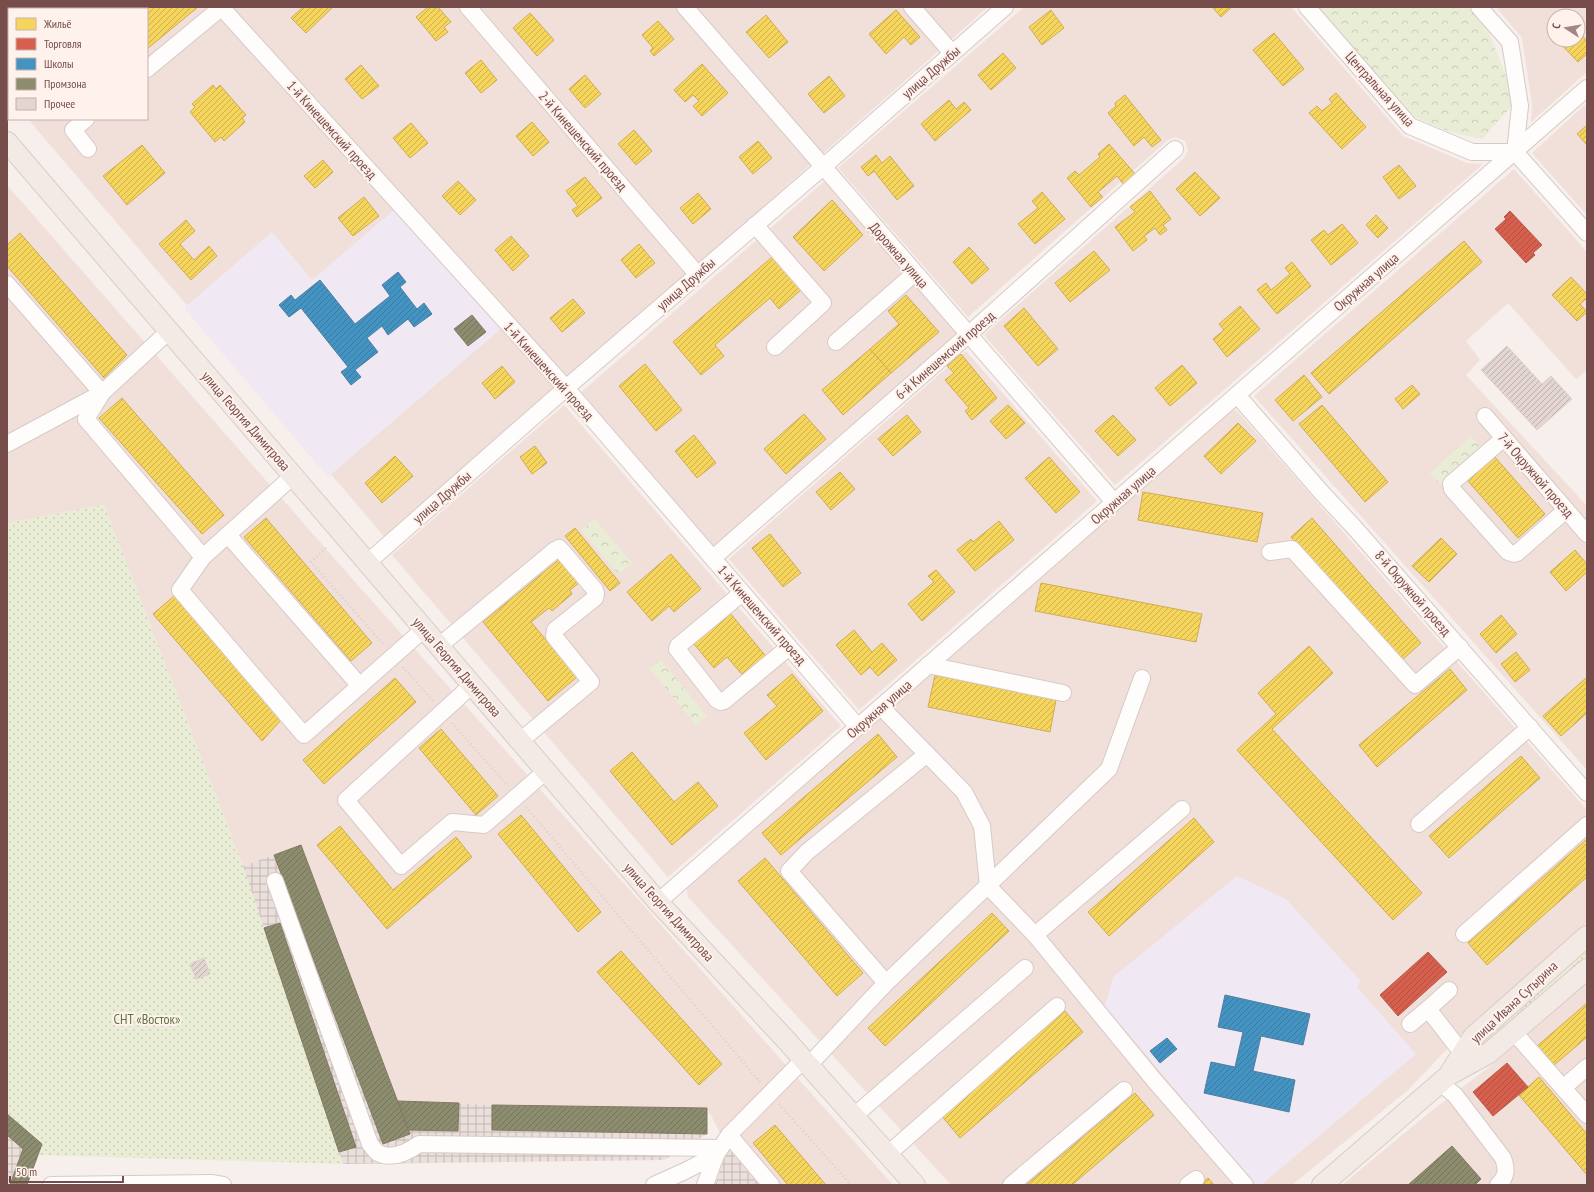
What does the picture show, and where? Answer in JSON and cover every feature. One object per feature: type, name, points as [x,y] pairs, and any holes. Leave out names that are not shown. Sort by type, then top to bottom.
[{"type":"main road","name":"улица Георгия Димитрова","points":[[7,142],[658,902],[787,1041],[914,1185]]},
{"type":"main road","name":"улица Ивана Сутырина","points":[[1322,1185],[1444,1079],[1463,1054],[1473,1037],[1587,936]]},
{"type":"main road","name":"улица Ивана Сутырина","points":[[1444,1079],[1489,1054],[1587,969]]},
{"type":"street","points":[[148,68],[221,7]]},
{"type":"street","name":"1-й Кинешемский проезд","points":[[221,7],[566,388],[858,727]]},
{"type":"street","name":"2-й Кинешемский проезд","points":[[468,7],[697,274]]},
{"type":"street","name":"Дорожная улица","points":[[684,7],[1114,502]]},
{"type":"street","points":[[912,7],[952,53]]},
{"type":"street","name":"улица Дружбы","points":[[367,563],[697,274],[823,167],[1006,7]]},
{"type":"street","name":"Центральная улица","points":[[1307,7],[1410,126],[1472,152],[1515,152]]},
{"type":"street","points":[[1479,7],[1510,42],[1520,106],[1515,152],[1587,233]]},
{"type":"street","name":"Окружная улица","points":[[658,902],[1587,88]]},
{"type":"street","points":[[85,120],[72,130],[88,149]]},
{"type":"street","name":"6-й Кинешемский проезд","points":[[712,558],[968,335],[1176,149]]},
{"type":"street","points":[[755,225],[823,303],[775,347]]},
{"type":"street","points":[[836,342],[915,273]]},
{"type":"street","points":[[7,284],[102,393]]},
{"type":"street","points":[[7,444],[102,393],[169,331]]},
{"type":"street","points":[[102,393],[86,419],[203,557]]},
{"type":"street","name":"8-й Окружной проезд","points":[[1237,395],[1322,493],[1354,526],[1587,793]]},
{"type":"street","name":"7-й Окружной проезд","points":[[1485,416],[1587,534]]},
{"type":"street","points":[[1504,438],[1451,484],[1452,489],[1508,552],[1514,554],[1566,510]]},
{"type":"street","points":[[293,476],[203,557],[180,590],[304,735],[424,629]]},
{"type":"street","points":[[228,535],[360,686]]},
{"type":"street","points":[[439,646],[555,550],[559,548],[562,550],[595,590],[596,594],[595,598],[555,630],[554,636],[592,682],[520,741]]},
{"type":"street","points":[[1270,552],[1292,549],[1415,685],[1460,647]]},
{"type":"street","points":[[742,593],[676,649],[717,700],[721,702],[724,701],[789,647]]},
{"type":"street","points":[[928,665],[1063,693]]},
{"type":"street","points":[[705,1185],[718,1152],[729,1135],[769,1093],[806,1063],[886,983],[1109,769],[1142,678]]},
{"type":"street","points":[[472,685],[346,800],[402,866],[452,822],[484,825],[546,771]]},
{"type":"street","points":[[880,707],[964,792],[982,826],[988,886],[1035,935],[1154,1080],[1245,1185]]},
{"type":"street","points":[[1419,824],[1530,727]]},
{"type":"street","points":[[886,983],[789,871],[807,852],[927,754]]},
{"type":"street","points":[[1035,935],[1182,809]]},
{"type":"street","points":[[1464,934],[1587,826]]},
{"type":"street","points":[[275,881],[370,1144],[378,1153],[394,1156],[411,1150],[420,1144],[718,1152]]},
{"type":"street","points":[[854,1116],[1025,968]]},
{"type":"street","points":[[1410,1024],[1449,990]]},
{"type":"street","points":[[888,1154],[1057,1006]]},
{"type":"street","points":[[1428,1009],[1463,1054]]},
{"type":"street","points":[[1512,1034],[1520,1039],[1587,1115]]},
{"type":"street","points":[[1563,1088],[1587,1067]]},
{"type":"street","points":[[1444,1079],[1503,1158],[1506,1168],[1504,1179],[1498,1185]]},
{"type":"street","points":[[1011,1185],[1124,1090]]},
{"type":"street","points":[[729,1135],[771,1185]]},
{"type":"street","points":[[654,1185],[685,1171],[718,1152]]},
{"type":"street","points":[[51,1185],[211,1182],[223,1185]]},
{"type":"path","points":[[326,548],[311,562],[517,797],[769,1093],[851,1185]]},
{"type":"shaded area","points":[[988,7],[387,540],[29,120],[148,120],[148,8],[82,8]]},
{"type":"shaded area","points":[[1024,7],[1291,7],[1403,136],[1467,163],[1483,164],[1115,485],[984,335],[1184,158],[1188,150],[1185,141],[1176,137],[1168,140],[968,317],[838,168]]},
{"type":"shaded area","points":[[1496,7],[1587,7],[1587,72],[1531,122],[1532,104],[1522,38]]},
{"type":"shaded area","points":[[1587,103],[1587,215],[1532,153]]},
{"type":"shaded area","points":[[1514,169],[1587,252],[1587,370],[1576,379],[1508,303],[1466,341],[1480,360],[1466,375],[1587,506],[1587,770],[1254,396]]},
{"type":"shaded area","points":[[827,179],[960,333],[713,552],[578,395]]},
{"type":"shaded area","points":[[7,185],[348,574],[893,1185],[759,1185],[728,1148],[707,1108],[492,1105],[398,1101],[301,845],[243,866],[104,505],[7,523]]},
{"type":"shaded area","points":[[395,209],[502,328],[328,477],[184,308],[272,232],[312,280]]},
{"type":"shaded area","points":[[966,351],[1097,501],[859,710],[729,559]]},
{"type":"shaded area","points":[[564,405],[841,726],[668,877],[392,555]]},
{"type":"shaded area","points":[[1234,410],[1238,412],[1587,810],[1587,923],[1466,1029],[1408,1090],[1292,1185],[951,1185],[688,897],[686,886],[1229,411]]},
{"type":"shaded area","points":[[301,845],[398,1101],[492,1105],[707,1108],[707,1134],[664,1160],[343,1164],[243,866]]},
{"type":"shaded area","points":[[1237,876],[1286,899],[1361,981],[1357,987],[1416,1054],[1261,1185],[1256,1185],[1105,1006],[1113,977]]},
{"type":"shaded area","points":[[1587,982],[1587,1185],[1342,1185],[1430,1112],[1493,1064]]},
{"type":"shaded area","points":[[7,1114],[42,1144],[27,1185],[7,1185]]},
{"type":"shaded area","points":[[728,1148],[759,1185],[715,1185]]},
{"type":"green space","points":[[1317,7],[1468,7],[1489,32],[1515,100],[1509,109],[1482,139],[1452,132],[1424,121],[1406,112]]},
{"type":"green space","points":[[1471,436],[1481,448],[1440,484],[1430,473]]},
{"type":"green space","name":"СНТ «Восток»","points":[[104,505],[243,866],[343,1164],[38,1155],[42,1144],[7,1114],[7,523]]},
{"type":"green space","points":[[595,519],[632,563],[618,574],[581,530]]},
{"type":"green space","points":[[661,660],[707,716],[696,725],[650,669]]},
{"type":"green space","points":[[1587,945],[1587,958],[1490,1045],[1485,1045],[1482,1043],[1481,1040]]},
{"type":"building: Жильё","points":[[198,7],[148,48],[148,8],[146,8]]},
{"type":"building: Жильё","points":[[303,7],[333,7],[306,33],[291,18]]},
{"type":"building: Жильё","points":[[428,7],[438,7],[451,22],[444,27],[448,32],[436,41],[416,17]]},
{"type":"building: Жильё","points":[[1212,7],[1232,7],[1221,17]]},
{"type":"building: Жильё","points":[[896,10],[920,37],[911,45],[904,37],[886,54],[869,34]]},
{"type":"building: Жильё","points":[[1051,10],[1064,28],[1042,45],[1029,27]]},
{"type":"building: Жильё","points":[[530,13],[554,40],[537,56],[513,28]]},
{"type":"building: Жильё","points":[[766,15],[788,42],[769,58],[746,32]]},
{"type":"building: Жильё","points":[[658,21],[674,39],[654,56],[650,51],[653,48],[642,35]]},
{"type":"building: Жильё","points":[[1274,33],[1304,69],[1283,86],[1253,50]]},
{"type":"building: Жильё","points":[[1586,40],[1587,54],[1578,62],[1565,48],[1586,48]]},
{"type":"building: Жильё","points":[[1003,53],[1016,68],[991,90],[978,75]]},
{"type":"building: Жильё","points":[[481,60],[497,80],[481,93],[465,73]]},
{"type":"building: Жильё","points":[[702,64],[728,93],[702,116],[693,106],[699,101],[693,95],[685,102],[674,90]]},
{"type":"building: Жильё","points":[[361,65],[379,86],[362,99],[345,79]]},
{"type":"building: Жильё","points":[[585,75],[601,94],[585,108],[569,89]]},
{"type":"building: Жильё","points":[[829,76],[845,96],[824,113],[808,94]]},
{"type":"building: Жильё","points":[[213,85],[216,89],[220,85],[246,115],[242,118],[245,122],[224,141],[221,137],[215,142],[190,112],[195,107],[192,104]]},
{"type":"building: Жильё","points":[[1336,93],[1366,127],[1342,149],[1309,113],[1317,106],[1322,111],[1332,103],[1329,99]]},
{"type":"building: Жильё","points":[[1125,95],[1161,140],[1152,147],[1144,137],[1134,146],[1108,113],[1116,106],[1115,103]]},
{"type":"building: Жильё","points":[[949,100],[956,109],[964,102],[971,110],[935,141],[921,124]]},
{"type":"building: Жильё","points":[[532,122],[549,142],[533,156],[516,136]]},
{"type":"building: Жильё","points":[[411,123],[428,143],[410,158],[393,138]]},
{"type":"building: Жильё","points":[[1587,125],[1587,145],[1577,134]]},
{"type":"building: Жильё","points":[[634,130],[652,151],[636,165],[618,144]]},
{"type":"building: Жильё","points":[[758,141],[772,158],[753,174],[739,157]]},
{"type":"building: Жильё","points":[[1109,144],[1136,175],[1124,185],[1117,176],[1098,192],[1103,197],[1091,207],[1067,178],[1075,171],[1079,175],[1100,157],[1098,154]]},
{"type":"building: Жильё","points":[[142,145],[165,173],[127,205],[103,176]]},
{"type":"building: Жильё","points":[[876,155],[882,163],[890,156],[914,186],[897,200],[874,171],[868,176],[861,167]]},
{"type":"building: Жильё","points":[[323,160],[333,172],[315,188],[304,176]]},
{"type":"building: Жильё","points":[[1399,165],[1416,186],[1399,199],[1383,177]]},
{"type":"building: Жильё","points":[[1195,172],[1220,198],[1200,216],[1176,189]]},
{"type":"building: Жильё","points":[[585,177],[602,198],[577,217],[572,210],[578,206],[566,191]]},
{"type":"building: Жильё","points":[[458,181],[476,200],[460,215],[442,196]]},
{"type":"building: Жильё","points":[[1150,191],[1171,219],[1163,225],[1167,230],[1160,235],[1155,228],[1144,236],[1147,240],[1133,251],[1115,227],[1135,212],[1130,207]]},
{"type":"building: Жильё","points":[[1042,192],[1065,219],[1035,244],[1018,224],[1038,208],[1032,201]]},
{"type":"building: Жильё","points":[[698,193],[711,209],[693,224],[680,208]]},
{"type":"building: Жильё","points":[[364,197],[379,216],[353,236],[338,218]]},
{"type":"building: Жильё","points":[[832,200],[863,235],[824,271],[793,237]]},
{"type":"building: Жильё","points":[[1376,215],[1388,228],[1378,238],[1366,225]]},
{"type":"building: Жильё","points":[[186,220],[195,231],[180,244],[194,260],[209,246],[217,256],[191,280],[159,244]]},
{"type":"building: Жильё","points":[[1342,224],[1358,243],[1331,265],[1311,240],[1324,230],[1328,235]]},
{"type":"building: Жильё","points":[[20,233],[127,355],[104,378],[7,266],[7,245]]},
{"type":"building: Жильё","points":[[511,236],[529,256],[513,271],[495,250]]},
{"type":"building: Жильё","points":[[1464,241],[1482,262],[1329,394],[1311,373]]},
{"type":"building: Жильё","points":[[639,244],[655,263],[636,278],[621,260]]},
{"type":"building: Жильё","points":[[969,247],[989,269],[972,284],[953,262]]},
{"type":"building: Жильё","points":[[1094,251],[1110,270],[1070,302],[1055,283]]},
{"type":"building: Жильё","points":[[772,257],[801,290],[779,309],[770,298],[715,345],[724,356],[701,375],[673,342]]},
{"type":"building: Жильё","points":[[1292,262],[1311,286],[1277,314],[1257,290],[1266,283],[1271,290],[1290,274],[1285,268]]},
{"type":"building: Жильё","points":[[1571,277],[1587,294],[1587,298],[1580,304],[1587,312],[1577,321],[1552,295]]},
{"type":"building: Жильё","points":[[906,295],[939,332],[891,373],[870,349],[899,324],[888,311]]},
{"type":"building: Жильё","points":[[573,299],[585,313],[562,332],[550,318]]},
{"type":"building: Жильё","points":[[1240,306],[1260,329],[1227,357],[1213,339],[1224,330],[1219,324]]},
{"type":"building: Жильё","points":[[1024,308],[1058,349],[1038,366],[1004,326]]},
{"type":"building: Жильё","points":[[870,349],[891,373],[843,415],[822,390]]},
{"type":"building: Жильё","points":[[961,354],[997,398],[972,420],[965,411],[969,408],[945,380],[954,373],[947,366]]},
{"type":"building: Жильё","points":[[645,364],[682,410],[656,431],[619,386]]},
{"type":"building: Жильё","points":[[1182,365],[1197,383],[1170,406],[1155,388]]},
{"type":"building: Жильё","points":[[502,366],[515,382],[495,399],[482,383]]},
{"type":"building: Жильё","points":[[1304,375],[1322,397],[1293,421],[1275,400]]},
{"type":"building: Жильё","points":[[1412,385],[1420,394],[1403,409],[1395,399]]},
{"type":"building: Жильё","points":[[122,398],[224,515],[202,534],[99,418]]},
{"type":"building: Жильё","points":[[1008,405],[1025,423],[1006,439],[990,421]]},
{"type":"building: Жильё","points":[[1322,405],[1388,482],[1365,502],[1299,424]]},
{"type":"building: Жильё","points":[[804,414],[826,439],[786,474],[764,449]]},
{"type":"building: Жильё","points":[[907,415],[921,432],[893,456],[878,439]]},
{"type":"building: Жильё","points":[[1113,415],[1136,440],[1118,456],[1095,431]]},
{"type":"building: Жильё","points":[[1238,423],[1256,441],[1221,474],[1204,456]]},
{"type":"building: Жильё","points":[[694,435],[716,463],[697,478],[675,451]]},
{"type":"building: Жильё","points":[[535,446],[547,463],[532,474],[520,457]]},
{"type":"building: Жильё","points":[[395,456],[413,476],[382,503],[365,483]]},
{"type":"building: Жильё","points":[[1494,456],[1545,514],[1518,538],[1467,480]]},
{"type":"building: Жильё","points":[[1049,457],[1080,492],[1056,513],[1025,478]]},
{"type":"building: Жильё","points":[[840,472],[855,489],[831,510],[816,492]]},
{"type":"building: Жильё","points":[[1143,492],[1263,513],[1257,542],[1138,520]]},
{"type":"building: Жильё","points":[[266,518],[372,643],[351,661],[244,537]]},
{"type":"building: Жильё","points":[[1312,518],[1421,643],[1400,662],[1291,537]]},
{"type":"building: Жильё","points":[[999,521],[1014,540],[975,571],[957,550],[971,539],[973,542]]},
{"type":"building: Жильё","points":[[575,528],[620,583],[610,591],[565,536]]},
{"type":"building: Жильё","points":[[770,534],[801,573],[783,587],[752,548]]},
{"type":"building: Жильё","points":[[1441,538],[1457,554],[1429,582],[1412,566]]},
{"type":"building: Жильё","points":[[1575,550],[1587,564],[1587,572],[1566,591],[1550,572]]},
{"type":"building: Жильё","points":[[671,554],[701,589],[674,612],[669,606],[652,621],[627,592]]},
{"type":"building: Жильё","points":[[561,558],[580,582],[570,590],[572,594],[552,611],[549,608],[531,622],[577,677],[548,701],[483,622]]},
{"type":"building: Жильё","points":[[936,570],[955,592],[922,621],[908,604],[934,582],[928,576]]},
{"type":"building: Жильё","points":[[1041,583],[1202,614],[1196,642],[1035,611]]},
{"type":"building: Жильё","points":[[174,596],[281,720],[262,741],[153,614]]},
{"type":"building: Жильё","points":[[730,613],[769,660],[746,679],[727,657],[714,668],[693,643]]},
{"type":"building: Жильё","points":[[1501,615],[1517,634],[1496,653],[1480,634]]},
{"type":"building: Жильё","points":[[854,630],[872,652],[882,643],[897,660],[878,676],[870,667],[861,675],[836,645]]},
{"type":"building: Жильё","points":[[1309,646],[1333,673],[1272,729],[1422,893],[1393,920],[1237,750],[1276,714],[1258,693]]},
{"type":"building: Жильё","points":[[1516,652],[1530,670],[1515,682],[1501,664]]},
{"type":"building: Жильё","points":[[1450,669],[1467,690],[1377,767],[1359,745]]},
{"type":"building: Жильё","points":[[792,674],[823,711],[766,760],[744,733],[777,706],[767,695]]},
{"type":"building: Жильё","points":[[935,675],[1056,700],[1050,732],[928,707]]},
{"type":"building: Жильё","points":[[1587,677],[1587,713],[1561,736],[1543,716]]},
{"type":"building: Жильё","points":[[395,678],[416,702],[324,784],[303,760]]},
{"type":"building: Жильё","points":[[441,729],[498,796],[476,815],[419,748]]},
{"type":"building: Жильё","points":[[878,734],[897,757],[781,855],[762,833]]},
{"type":"building: Жильё","points":[[632,752],[674,802],[698,782],[718,806],[672,845],[610,771]]},
{"type":"building: Жильё","points":[[1521,756],[1540,778],[1449,858],[1429,836]]},
{"type":"building: Жильё","points":[[521,815],[601,912],[578,932],[498,834]]},
{"type":"building: Жильё","points":[[1194,818],[1214,842],[1109,936],[1088,912]]},
{"type":"building: Жильё","points":[[340,826],[393,890],[456,837],[472,857],[387,929],[317,845]]},
{"type":"building: Жильё","points":[[1587,839],[1587,877],[1487,965],[1468,943]]},
{"type":"building: Жильё","points":[[765,858],[863,973],[837,996],[738,881]]},
{"type":"building: Жильё","points":[[992,913],[1009,931],[885,1046],[868,1028]]},
{"type":"building: Жильё","points":[[621,951],[722,1064],[699,1085],[597,972]]},
{"type":"building: Жильё","points":[[1587,1003],[1587,1037],[1553,1066],[1537,1046]]},
{"type":"building: Жильё","points":[[1064,1010],[1083,1032],[960,1138],[941,1115]]},
{"type":"building: Жильё","points":[[1539,1077],[1587,1134],[1587,1175],[1519,1095]]},
{"type":"building: Жильё","points":[[1135,1093],[1154,1115],[1072,1185],[1026,1185]]},
{"type":"building: Жильё","points":[[775,1125],[826,1185],[788,1185],[753,1143]]},
{"type":"building: Жильё","points":[[1208,1178],[1214,1185],[1200,1185]]},
{"type":"building: Торговля","points":[[1510,211],[1542,245],[1533,253],[1535,255],[1526,263],[1495,229],[1506,219],[1504,217]]},
{"type":"building: Торговля","points":[[1428,952],[1447,972],[1398,1016],[1380,995]]},
{"type":"building: Торговля","points":[[1507,1063],[1528,1087],[1493,1116],[1473,1092]]},
{"type":"building: Школы","points":[[398,272],[406,282],[400,287],[417,309],[424,303],[432,314],[414,327],[408,319],[388,335],[382,326],[367,338],[378,352],[355,370],[361,377],[351,385],[341,372],[348,367],[301,308],[289,317],[279,305],[291,295],[295,300],[320,280],[355,324],[390,296],[382,285]]},
{"type":"building: Школы","points":[[1225,995],[1310,1014],[1303,1045],[1261,1036],[1253,1071],[1295,1080],[1289,1112],[1204,1093],[1211,1062],[1235,1067],[1243,1032],[1218,1027]]},
{"type":"building: Школы","points":[[1167,1038],[1177,1049],[1160,1063],[1150,1051]]},
{"type":"building: Промзона","points":[[472,315],[486,332],[468,346],[454,329]]},
{"type":"building: Промзона","points":[[301,845],[410,1134],[383,1144],[274,855]]},
{"type":"building: Промзона","points":[[280,923],[356,1147],[339,1152],[264,928]]},
{"type":"building: Промзона","points":[[398,1101],[459,1103],[458,1131],[408,1130]]},
{"type":"building: Промзона","points":[[492,1105],[707,1108],[707,1134],[492,1130]]},
{"type":"building: Промзона","points":[[7,1114],[42,1144],[27,1185],[10,1185],[23,1149],[7,1135]]},
{"type":"building: Промзона","points":[[1452,1146],[1481,1179],[1475,1185],[1408,1185]]},
{"type":"building: Прочее","points":[[1507,346],[1542,384],[1551,376],[1572,399],[1537,430],[1481,370]]},
{"type":"building: Прочее","points":[[204,958],[210,974],[196,979],[190,964]]}]
